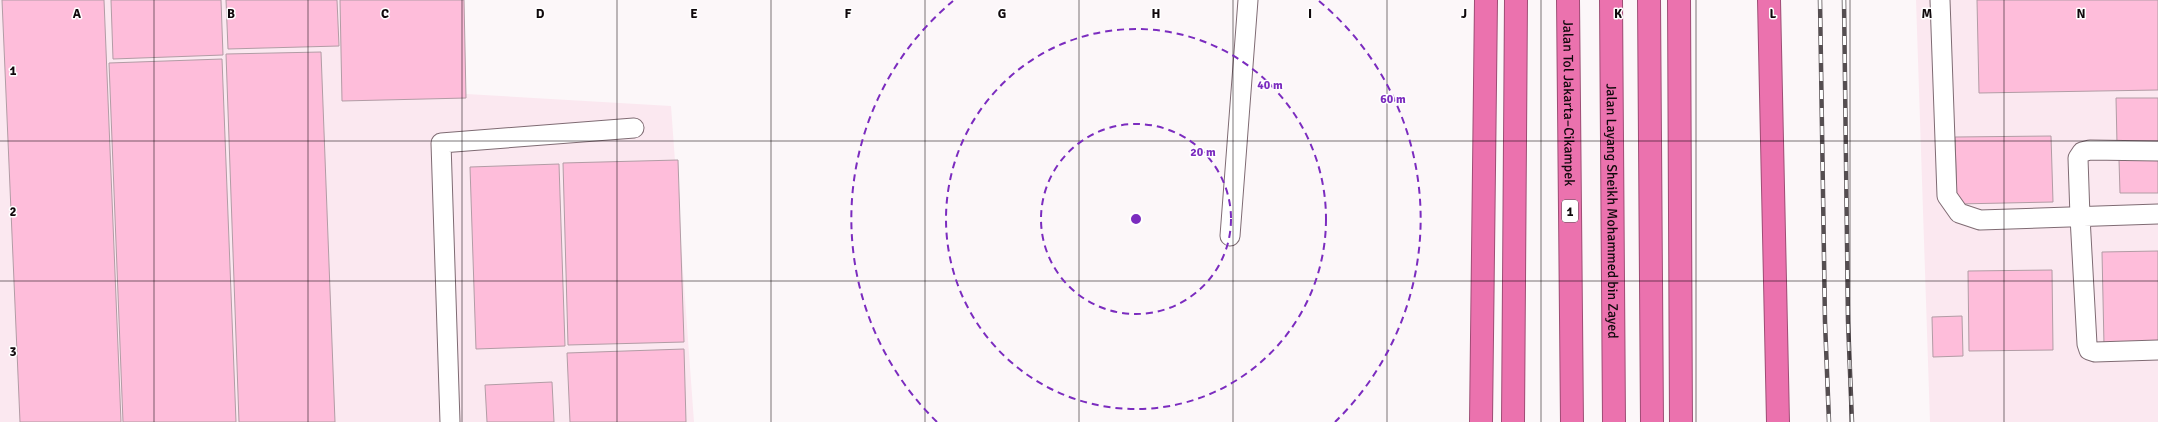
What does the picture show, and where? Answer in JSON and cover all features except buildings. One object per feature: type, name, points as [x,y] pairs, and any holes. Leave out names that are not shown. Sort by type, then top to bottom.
[{"type":"highway","points":[[1481,422],[1486,0]]},
{"type":"highway","points":[[1513,422],[1516,0]]},
{"type":"highway","name":"Jalan Tol Jakarta–Cikampek","points":[[1568,0],[1572,422]]},
{"type":"highway","name":"Jalan Layang Sheikh Mohammed bin Zayed","points":[[1611,0],[1614,422]]},
{"type":"highway","points":[[1649,0],[1652,422]]},
{"type":"highway","points":[[1679,0],[1681,422]]},
{"type":"highway","points":[[1769,0],[1778,422]]},
{"type":"lane","points":[[1230,236],[1248,0]]},
{"type":"lane","points":[[1940,0],[1947,196],[1959,213],[1980,220],[2158,214]]},
{"type":"lane","points":[[450,422],[442,143],[634,128]]},
{"type":"lane","points":[[2158,151],[2082,152],[2078,158],[2087,344],[2089,350],[2095,352],[2158,350]]},
{"type":"shaded area","points":[[0,0],[446,0],[449,93],[671,106],[694,422],[0,422]]},
{"type":"shaded area","points":[[1916,0],[2158,0],[2158,422],[1930,422]]},
{"type":"railway","points":[[1820,0],[1825,322],[1829,422]]},
{"type":"railway","points":[[1844,0],[1848,321],[1852,422]]}]
